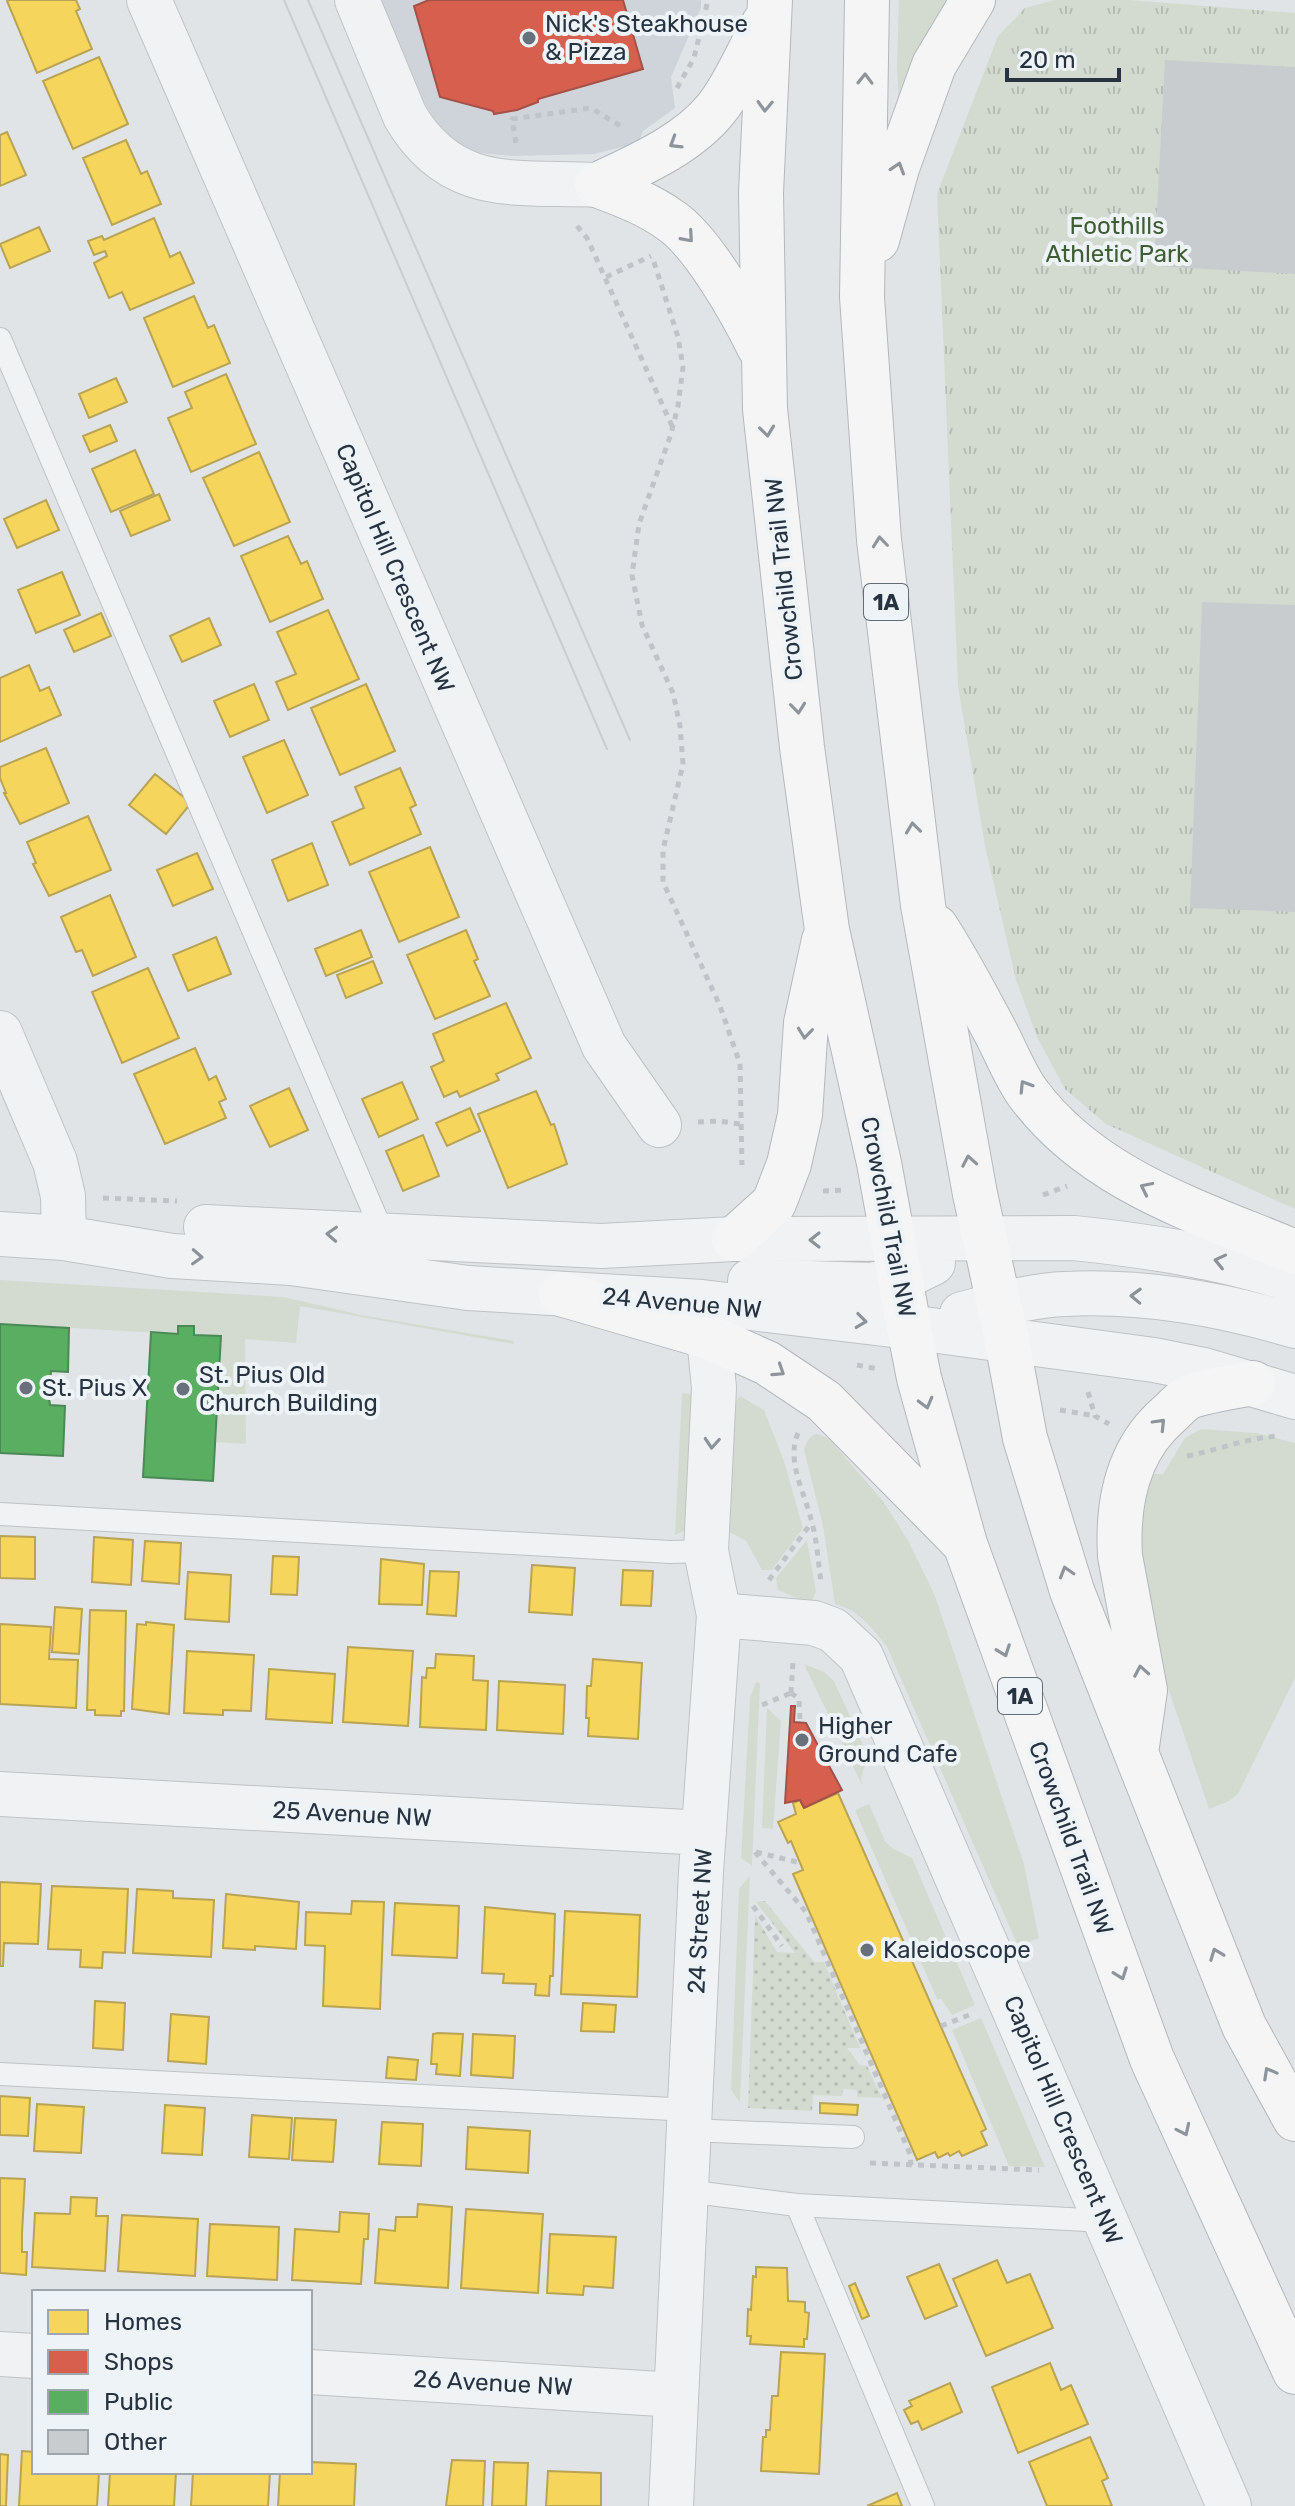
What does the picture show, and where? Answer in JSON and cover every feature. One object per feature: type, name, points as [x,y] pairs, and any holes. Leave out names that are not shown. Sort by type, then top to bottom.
[{"type":"highway","name":"1A","points":[[867,0],[862,297],[879,540],[923,905],[975,1194],[1025,1438],[1072,1591],[1244,2026],[1295,2119]]},
{"type":"highway","points":[[862,297],[897,168],[934,65],[973,0]]},
{"type":"highway","points":[[586,199],[690,134],[716,109],[770,7]]},
{"type":"highway","name":"Crowchild Trail NW","points":[[770,7],[761,193],[765,409],[802,747],[827,930],[919,1378],[965,1544],[1152,2059],[1295,2372]]},
{"type":"highway","points":[[586,199],[641,202],[674,222],[697,248],[739,307],[762,353]]},
{"type":"highway","points":[[923,905],[965,972],[1026,1090],[1057,1129],[1098,1162],[1138,1184],[1295,1252]]},
{"type":"highway","points":[[734,1239],[774,1203],[789,1164],[800,1115],[806,1023],[827,930]]},
{"type":"highway","points":[[561,1294],[709,1337],[767,1363],[824,1401],[965,1544]]},
{"type":"highway","points":[[1136,1748],[1145,1690],[1120,1556],[1119,1533],[1120,1504],[1131,1469],[1143,1443],[1159,1423],[1189,1397],[1253,1383]]},
{"type":"street","name":"Capitol Hill Crescent NW","points":[[149,0],[604,1046],[659,1125]]},
{"type":"street","points":[[357,0],[405,116],[416,133],[444,162],[480,178],[586,199]]},
{"type":"street","points":[[0,1033],[55,1162],[63,1196],[64,1238]]},
{"type":"street","name":"24 Avenue NW","points":[[64,1238],[175,1226],[601,1246],[734,1239],[897,1259],[985,1237],[1074,1238],[1223,1261],[1295,1281]]},
{"type":"street","name":"24 Avenue NW","points":[[0,1234],[64,1238],[172,1256],[291,1263],[468,1288],[702,1302],[909,1327]]},
{"type":"street","points":[[291,1263],[871,1285],[897,1259]]},
{"type":"street","points":[[1003,1323],[1063,1294],[1149,1296],[1232,1308],[1295,1326]]},
{"type":"street","points":[[909,1327],[1003,1323],[1253,1383],[1291,1416]]},
{"type":"street","name":"24 Street NW","points":[[671,2506],[704,1833],[719,1615],[706,1551],[714,1401],[709,1337]]},
{"type":"street","points":[[719,1615],[814,1623],[833,1630]]},
{"type":"street","name":"Capitol Hill Crescent NW","points":[[833,1630],[861,1656],[1229,2506]]},
{"type":"street","name":"25 Avenue NW","points":[[0,1794],[704,1833]]},
{"type":"street","points":[[0,2354],[32,2356]]},
{"type":"street","name":"26 Avenue NW","points":[[312,2372],[676,2395]]},
{"type":"lane","points":[[0,339],[384,1236]]},
{"type":"lane","points":[[0,1514],[670,1552],[706,1551]]},
{"type":"lane","points":[[0,2074],[690,2120],[853,2137]]},
{"type":"lane","points":[[686,2191],[797,2205],[1106,2221]]},
{"type":"lane","points":[[797,2205],[923,2506]]},
{"type":"path","points":[[680,96],[677,86],[694,58],[708,0]]},
{"type":"path","points":[[518,156],[512,119],[591,108],[627,130]]},
{"type":"path","points":[[586,199],[577,225],[587,238],[606,277],[673,426]]},
{"type":"path","points":[[656,244],[652,256],[678,337],[683,367],[673,426],[639,524],[632,575],[642,625],[673,693],[680,726],[683,764],[663,850],[663,882],[720,1006],[740,1064],[743,1152]]},
{"type":"path","points":[[606,277],[652,256]]},
{"type":"path","points":[[1038,1197],[1073,1183]]},
{"type":"path","points":[[856,1365],[874,1368]]},
{"type":"path","points":[[1085,1383],[1095,1416]]},
{"type":"path","points":[[1070,1412],[1095,1416],[1118,1429]]},
{"type":"path","points":[[1182,1457],[1247,1439],[1291,1416]]},
{"type":"path","points":[[800,1430],[794,1443],[793,1458],[812,1522],[823,1603],[833,1630]]},
{"type":"path","points":[[768,1581],[812,1522]]},
{"type":"path","points":[[791,1693],[793,1658]]},
{"type":"path","points":[[762,1705],[791,1693]]},
{"type":"path","points":[[791,1693],[799,1699],[800,1722]]},
{"type":"path","points":[[801,1863],[755,1852],[806,1912],[910,2154],[911,2165]]},
{"type":"path","points":[[753,1906],[782,1946]]},
{"type":"path","points":[[941,2026],[982,2010]]},
{"type":"path","points":[[861,2163],[1051,2170]]},
{"type":"shaded area","points":[[377,0],[701,0],[701,8],[671,77],[675,108],[643,131],[638,143],[594,154],[513,156],[479,153],[459,144],[441,130],[424,102]]},
{"type":"green space","points":[[899,0],[958,0],[899,106],[897,67]]},
{"type":"green space","name":"Foothills Athletic Park","points":[[1054,0],[1130,0],[1295,13],[1295,1209],[1106,1124],[1065,1089],[1037,1037],[1016,980],[985,846],[958,686],[937,194],[998,36],[1025,8]]},
{"type":"green space","points":[[0,1280],[284,1297],[361,1315],[514,1341],[513,1344],[300,1306],[296,1343],[245,1339],[246,1444],[216,1442],[221,1336],[194,1335],[194,1326],[178,1326],[178,1334],[0,1324]]},
{"type":"green space","points":[[682,1393],[691,1394],[698,1406],[686,1530],[675,1535]]},
{"type":"green space","points":[[740,1396],[764,1410],[784,1461],[803,1528],[772,1570],[762,1570],[746,1541],[726,1530],[731,1407]]},
{"type":"green space","points":[[1201,1429],[1256,1433],[1295,1443],[1295,1678],[1238,1794],[1209,1809],[1134,1587],[1144,1474],[1163,1474],[1185,1438]]},
{"type":"green space","points":[[818,1434],[829,1439],[883,1501],[909,1542],[935,1596],[1024,1864],[1039,1938],[1018,1946],[887,1647],[858,1615],[835,1604],[823,1526],[804,1450],[809,1439]]},
{"type":"green space","points":[[807,1540],[816,1592],[812,1600],[799,1599],[778,1590],[776,1578]]},
{"type":"green space","points":[[804,1664],[824,1672],[834,1681],[868,1756],[862,1785]]},
{"type":"green space","points":[[756,1682],[760,1683],[752,1866],[741,1858],[750,1698]]},
{"type":"green space","points":[[767,1708],[781,1721],[773,1829],[762,1828]]},
{"type":"green space","points":[[869,1804],[885,1841],[912,1858],[975,2005],[952,2015],[941,1999],[937,1999],[855,1810]]},
{"type":"green space","points":[[750,1876],[740,2102],[731,2090],[739,1889]]},
{"type":"green space","points":[[765,1901],[814,1962],[824,1962],[860,2048],[847,2048],[860,2065],[867,2066],[882,2098],[857,2097],[857,2090],[843,2089],[842,2096],[813,2095],[812,2111],[748,2108],[755,1915],[777,1952],[795,1953],[756,1902]]},
{"type":"green space","points":[[981,2018],[1045,2167],[1009,2166],[952,2030]]},
{"type":"building: Homes","points":[[9,0],[76,0],[80,9],[76,11],[92,49],[37,73]]},
{"type":"building: Homes","points":[[99,57],[128,124],[73,149],[43,81]]},
{"type":"building: Homes","points":[[7,132],[26,175],[0,186],[0,135]]},
{"type":"building: Homes","points":[[126,140],[141,174],[147,171],[161,204],[112,225],[83,158]]},
{"type":"building: Homes","points":[[154,218],[170,257],[180,252],[194,283],[130,310],[122,292],[109,298],[94,263],[107,256],[105,251],[94,255],[88,241],[102,236],[104,240]]},
{"type":"building: Homes","points":[[39,227],[50,251],[10,268],[0,244]]},
{"type":"building: Homes","points":[[194,296],[208,328],[214,325],[230,363],[173,387],[144,318]]},
{"type":"building: Homes","points":[[226,374],[256,444],[191,472],[168,418],[192,408],[185,392]]},
{"type":"building: Homes","points":[[116,378],[127,402],[89,418],[79,394]]},
{"type":"building: Homes","points":[[110,425],[117,441],[90,452],[83,436]]},
{"type":"building: Homes","points":[[135,450],[154,494],[111,512],[92,469]]},
{"type":"building: Homes","points":[[259,452],[290,522],[234,546],[203,478]]},
{"type":"building: Homes","points":[[159,494],[170,520],[131,536],[120,511]]},
{"type":"building: Homes","points":[[46,500],[59,530],[17,548],[4,519]]},
{"type":"building: Homes","points":[[288,536],[301,564],[307,561],[323,599],[270,622],[241,556]]},
{"type":"building: Homes","points":[[62,572],[80,615],[36,633],[18,590]]},
{"type":"building: Homes","points":[[328,610],[359,679],[288,710],[276,682],[296,674],[277,632]]},
{"type":"building: Homes","points":[[101,613],[111,636],[74,652],[64,630]]},
{"type":"building: Homes","points":[[209,618],[221,645],[182,662],[170,636]]},
{"type":"building: Homes","points":[[29,665],[40,691],[49,687],[61,715],[0,742],[0,678]]},
{"type":"building: Homes","points":[[254,684],[269,720],[230,737],[214,701]]},
{"type":"building: Homes","points":[[366,684],[395,751],[340,775],[311,708]]},
{"type":"building: Homes","points":[[284,740],[308,795],[267,813],[243,757]]},
{"type":"building: Homes","points":[[46,748],[69,803],[20,824],[4,793],[0,767]]},
{"type":"building: Homes","points":[[400,768],[416,805],[410,808],[421,834],[350,865],[332,822],[364,808],[355,787]]},
{"type":"building: Homes","points":[[155,774],[191,803],[166,834],[129,805]]},
{"type":"building: Homes","points":[[88,816],[111,870],[49,896],[33,864],[36,863],[27,842]]},
{"type":"building: Homes","points":[[312,843],[328,885],[288,901],[272,860]]},
{"type":"building: Homes","points":[[430,847],[459,917],[399,942],[369,872]]},
{"type":"building: Homes","points":[[197,853],[213,889],[173,906],[157,870]]},
{"type":"building: Homes","points":[[110,895],[136,957],[93,976],[82,950],[76,952],[61,917]]},
{"type":"building: Homes","points":[[361,930],[372,957],[326,976],[315,949]]},
{"type":"building: Homes","points":[[466,930],[478,959],[474,961],[490,996],[435,1019],[407,955]]},
{"type":"building: Homes","points":[[216,937],[231,974],[188,991],[173,955]]},
{"type":"building: Homes","points":[[373,961],[382,983],[346,998],[337,975]]},
{"type":"building: Homes","points":[[148,968],[179,1038],[122,1063],[92,992]]},
{"type":"building: Homes","points":[[506,1003],[531,1058],[496,1074],[499,1080],[460,1097],[457,1091],[444,1097],[431,1067],[444,1061],[433,1034]]},
{"type":"building: Homes","points":[[195,1048],[209,1080],[216,1076],[226,1099],[219,1102],[226,1118],[165,1144],[134,1074]]},
{"type":"building: Homes","points":[[402,1082],[418,1119],[379,1137],[362,1099]]},
{"type":"building: Homes","points":[[289,1088],[308,1130],[270,1147],[250,1106]]},
{"type":"building: Homes","points":[[536,1091],[551,1125],[554,1124],[567,1164],[508,1188],[478,1114]]},
{"type":"building: Homes","points":[[470,1108],[480,1131],[447,1146],[436,1123]]},
{"type":"building: Homes","points":[[423,1135],[439,1176],[403,1191],[386,1151]]},
{"type":"building: Homes","points":[[0,1536],[35,1537],[35,1579],[0,1578]]},
{"type":"building: Homes","points":[[94,1537],[133,1540],[131,1585],[92,1582]]},
{"type":"building: Homes","points":[[145,1541],[181,1543],[179,1584],[142,1581]]},
{"type":"building: Homes","points":[[273,1556],[299,1557],[297,1595],[271,1594]]},
{"type":"building: Homes","points":[[381,1559],[424,1564],[422,1605],[379,1604]]},
{"type":"building: Homes","points":[[532,1565],[575,1568],[572,1615],[529,1612]]},
{"type":"building: Homes","points":[[623,1570],[653,1571],[651,1606],[621,1605]]},
{"type":"building: Homes","points":[[430,1571],[459,1572],[456,1616],[427,1614]]},
{"type":"building: Homes","points":[[188,1572],[231,1575],[229,1622],[185,1619]]},
{"type":"building: Homes","points":[[55,1607],[82,1609],[79,1654],[52,1652]]},
{"type":"building: Homes","points":[[90,1610],[126,1611],[124,1711],[121,1711],[121,1716],[95,1715],[95,1710],[87,1710]]},
{"type":"building: Homes","points":[[146,1622],[174,1625],[169,1714],[132,1709],[137,1624],[146,1625]]},
{"type":"building: Homes","points":[[0,1624],[51,1627],[49,1659],[78,1660],[76,1708],[0,1704]]},
{"type":"building: Homes","points":[[348,1647],[413,1651],[408,1726],[343,1722]]},
{"type":"building: Homes","points":[[187,1651],[254,1655],[251,1711],[223,1710],[223,1715],[184,1713]]},
{"type":"building: Homes","points":[[436,1654],[474,1656],[473,1680],[488,1681],[486,1730],[420,1727],[422,1677],[426,1678],[427,1668],[435,1668]]},
{"type":"building: Homes","points":[[593,1659],[642,1663],[638,1739],[588,1736],[587,1686],[591,1686]]},
{"type":"building: Homes","points":[[269,1669],[335,1674],[332,1723],[266,1719]]},
{"type":"building: Homes","points":[[499,1681],[565,1685],[563,1734],[497,1730]]},
{"type":"building: Homes","name":"Kaleidoscope","points":[[838,1793],[986,2129],[981,2132],[987,2145],[962,2156],[959,2151],[938,2158],[935,2152],[917,2160],[793,1874],[803,1870],[791,1841],[788,1843],[778,1822],[796,1814],[793,1803],[800,1800],[804,1808]]},
{"type":"building: Homes","points":[[0,1882],[41,1884],[38,1944],[4,1943],[3,1966],[0,1966]]},
{"type":"building: Homes","points":[[52,1886],[128,1889],[125,1953],[103,1952],[102,1968],[80,1967],[81,1950],[48,1949]]},
{"type":"building: Homes","points":[[137,1889],[173,1891],[173,1898],[214,1900],[211,1957],[133,1953]]},
{"type":"building: Homes","points":[[226,1894],[299,1902],[296,1949],[255,1946],[255,1950],[223,1948]]},
{"type":"building: Homes","points":[[352,1901],[384,1902],[380,2009],[323,2006],[325,1946],[305,1945],[306,1912],[351,1914]]},
{"type":"building: Homes","points":[[395,1903],[459,1906],[457,1958],[392,1955]]},
{"type":"building: Homes","points":[[485,1907],[555,1914],[553,1976],[550,1976],[549,1996],[535,1995],[536,1984],[503,1983],[504,1974],[482,1973]]},
{"type":"building: Homes","points":[[565,1911],[640,1915],[637,1997],[561,1994]]},
{"type":"building: Homes","points":[[95,2001],[125,2003],[123,2050],[93,2048]]},
{"type":"building: Homes","points":[[583,2003],[616,2005],[614,2032],[581,2031]]},
{"type":"building: Homes","points":[[171,2014],[209,2017],[206,2064],[168,2061]]},
{"type":"building: Homes","points":[[433,2034],[463,2034],[460,2076],[436,2074],[437,2064],[431,2064]]},
{"type":"building: Homes","points":[[473,2034],[515,2036],[513,2078],[471,2075]]},
{"type":"building: Homes","points":[[388,2057],[418,2060],[416,2080],[386,2078]]},
{"type":"building: Homes","points":[[0,2096],[30,2098],[28,2136],[0,2135]]},
{"type":"building: Homes","points":[[820,2103],[858,2105],[857,2115],[820,2113]]},
{"type":"building: Homes","points":[[37,2104],[84,2107],[81,2153],[34,2151]]},
{"type":"building: Homes","points":[[165,2105],[205,2108],[202,2155],[162,2153]]},
{"type":"building: Homes","points":[[252,2115],[292,2118],[289,2159],[249,2157]]},
{"type":"building: Homes","points":[[295,2118],[336,2120],[333,2162],[292,2160]]},
{"type":"building: Homes","points":[[382,2122],[423,2124],[421,2166],[379,2164]]},
{"type":"building: Homes","points":[[468,2127],[530,2131],[528,2173],[466,2169]]},
{"type":"building: Homes","points":[[0,2178],[25,2179],[22,2252],[27,2252],[26,2275],[0,2273]]},
{"type":"building: Homes","points":[[71,2197],[97,2198],[96,2216],[108,2216],[105,2271],[32,2267],[35,2213],[70,2214]]},
{"type":"building: Homes","points":[[418,2204],[452,2207],[448,2288],[375,2283],[379,2229],[395,2231],[396,2217],[417,2217]]},
{"type":"building: Homes","points":[[466,2209],[543,2214],[538,2293],[461,2288]]},
{"type":"building: Homes","points":[[340,2212],[369,2214],[361,2284],[292,2280],[295,2229],[339,2232]]},
{"type":"building: Homes","points":[[122,2215],[198,2219],[195,2276],[118,2271]]},
{"type":"building: Homes","points":[[210,2224],[279,2227],[277,2280],[207,2276]]},
{"type":"building: Homes","points":[[550,2234],[616,2237],[613,2288],[584,2286],[583,2295],[547,2293]]},
{"type":"building: Homes","points":[[997,2260],[1007,2283],[1030,2274],[1053,2328],[986,2356],[953,2279]]},
{"type":"building: Homes","points":[[939,2264],[957,2306],[925,2319],[907,2277]]},
{"type":"building: Homes","points":[[756,2267],[787,2268],[788,2301],[805,2302],[805,2312],[809,2313],[804,2347],[750,2344],[751,2336],[747,2336],[748,2309],[751,2310]]},
{"type":"building: Homes","points":[[855,2283],[869,2316],[862,2319],[849,2286]]},
{"type":"building: Homes","points":[[781,2352],[825,2354],[819,2474],[761,2471],[763,2437],[766,2437],[766,2430],[770,2430],[772,2396],[778,2396]]},
{"type":"building: Homes","points":[[1050,2363],[1061,2390],[1071,2385],[1088,2424],[1018,2453],[992,2387]]},
{"type":"building: Homes","points":[[950,2383],[962,2412],[922,2430],[918,2421],[911,2424],[904,2410],[912,2406],[909,2401]]},
{"type":"building: Homes","points":[[1090,2437],[1108,2478],[1102,2481],[1112,2506],[1047,2506],[1029,2462]]},
{"type":"building: Homes","points":[[22,2451],[32,2452],[32,2474],[99,2474],[97,2506],[19,2506]]},
{"type":"building: Homes","points":[[0,2454],[8,2455],[6,2506],[0,2506]]},
{"type":"building: Homes","points":[[452,2460],[485,2461],[483,2506],[446,2506]]},
{"type":"building: Homes","points":[[312,2462],[356,2464],[354,2506],[278,2506],[280,2474],[312,2474]]},
{"type":"building: Homes","points":[[494,2462],[528,2463],[526,2506],[492,2506]]},
{"type":"building: Homes","points":[[548,2471],[601,2473],[601,2506],[546,2506]]},
{"type":"building: Homes","points":[[110,2474],[176,2474],[174,2506],[108,2506]]},
{"type":"building: Homes","points":[[193,2474],[270,2474],[268,2506],[191,2506]]},
{"type":"building: Homes","points":[[897,2493],[902,2506],[867,2506]]},
{"type":"building: Shops","name":"Nick's Steakhouse & Pizza","points":[[429,0],[623,0],[643,69],[538,99],[538,102],[517,110],[494,114],[493,111],[440,97],[414,6]]},
{"type":"building: Shops","name":"Higher Ground Cafe","points":[[791,1706],[795,1706],[794,1722],[806,1723],[842,1790],[804,1808],[800,1800],[785,1803]]},
{"type":"building: Public","name":"St. Pius X","points":[[0,1324],[69,1328],[68,1372],[51,1371],[53,1392],[49,1398],[50,1405],[65,1406],[63,1456],[0,1453]]},
{"type":"building: Public","name":"St. Pius Old Church Building","points":[[178,1326],[194,1326],[194,1335],[221,1336],[213,1481],[143,1477],[151,1332],[178,1334]]},
{"type":"building: Other","points":[[1165,60],[1295,67],[1295,274],[1154,266]]},
{"type":"building: Other","points":[[1202,602],[1295,605],[1295,912],[1190,908]]},
{"type":"tram line","points":[[284,0],[607,749]]},
{"type":"tram line","points":[[308,0],[630,740]]},
{"type":"place","name":"Nick's Steakhouse & Pizza","points":[[529,38]]},
{"type":"place","name":"St. Pius X","points":[[26,1388]]},
{"type":"place","name":"St. Pius Old Church Building","points":[[183,1389]]},
{"type":"place","name":"Higher Ground Cafe","points":[[802,1740]]},
{"type":"place","name":"Kaleidoscope","points":[[867,1950]]}]
